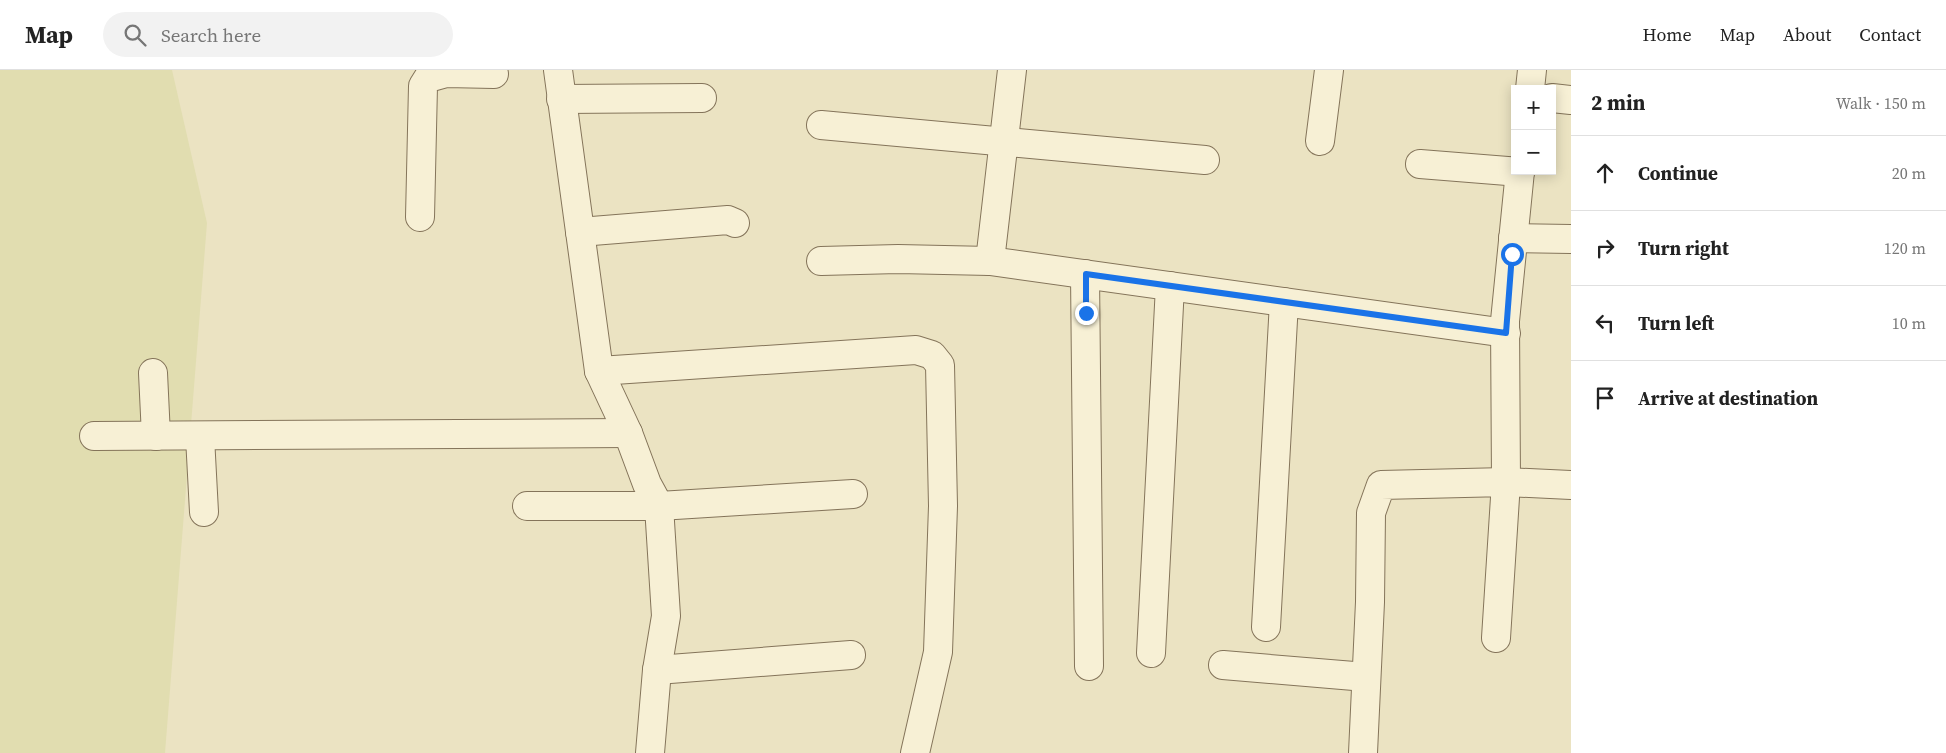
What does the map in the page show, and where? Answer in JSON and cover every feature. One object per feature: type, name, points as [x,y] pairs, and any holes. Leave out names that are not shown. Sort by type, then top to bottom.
[{"type":"street","points":[[558,70],[599,371],[659,506],[666,616],[657,670],[650,753]]},
{"type":"street","points":[[990,261],[1012,70]]},
{"type":"street","points":[[1320,141],[1329,70]]},
{"type":"street","points":[[1530,85],[1532,70]]},
{"type":"street","points":[[420,217],[423,86],[428,78],[446,71],[494,74]]},
{"type":"street","points":[[561,99],[702,98]]},
{"type":"street","points":[[1556,98],[1571,100]]},
{"type":"street","points":[[821,125],[1205,160]]},
{"type":"street","points":[[1420,164],[1511,171]]},
{"type":"street","points":[[1496,638],[1506,482],[1506,333],[1520,175]]},
{"type":"street","points":[[580,232],[728,220],[735,223]]},
{"type":"street","points":[[1513,238],[1571,239]]},
{"type":"street","points":[[821,261],[990,261],[1506,333]]},
{"type":"street","points":[[1086,274],[1089,666]]},
{"type":"street","points":[[1151,653],[1170,286]]},
{"type":"street","points":[[1266,627],[1284,302]]},
{"type":"street","points":[[599,371],[916,350],[932,355],[940,365],[943,506],[938,652],[915,753]]},
{"type":"street","points":[[153,373],[156,436]]},
{"type":"street","points":[[94,436],[628,433]]},
{"type":"street","points":[[200,436],[204,512]]},
{"type":"street","points":[[1363,753],[1372,513],[1381,485],[1506,482],[1571,485]]},
{"type":"street","points":[[527,506],[659,506],[853,494]]},
{"type":"street","points":[[657,670],[851,655]]},
{"type":"street","points":[[1223,665],[1366,677]]},
{"type":"shaded area","points":[[0,70],[172,70],[207,223],[165,753],[0,753]]},
{"type":"route","points":[[1086,313],[1086,274],[1506,333],[1505,321],[1512,254]]}]
